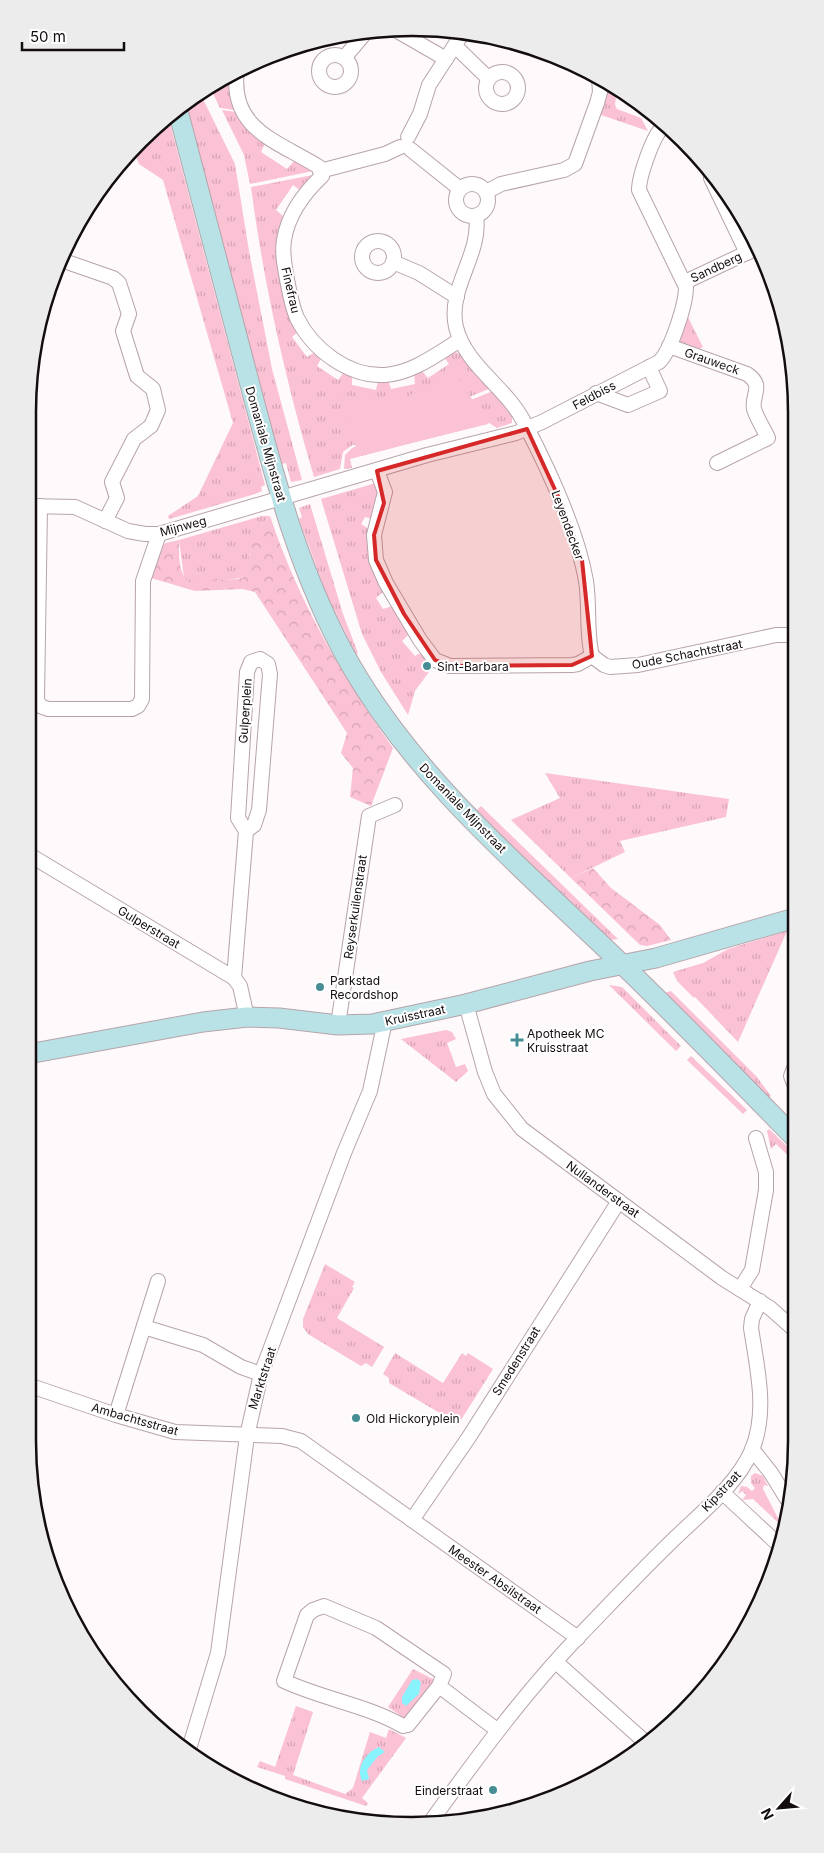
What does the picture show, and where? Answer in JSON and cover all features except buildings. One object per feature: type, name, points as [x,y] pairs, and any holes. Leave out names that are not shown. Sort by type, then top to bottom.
[{"type":"main road","name":"Domaniale Mijnstraat","points":[[180,116],[210,237],[281,498],[299,554],[328,622],[350,664],[400,739],[439,788],[622,964],[788,1130]]},
{"type":"main road","name":"Kruisstraat","points":[[36,1053],[203,1022],[247,1017],[279,1018],[338,1026],[385,1022],[466,1004],[622,964],[656,958],[788,920]]},
{"type":"street","points":[[408,36],[446,59]]},
{"type":"street","points":[[236,80],[235,91],[244,114],[265,136],[313,163],[319,167],[320,171],[385,154],[406,144],[421,110],[429,85],[459,39]]},
{"type":"street","points":[[344,58],[360,40]]},
{"type":"street","points":[[455,46],[488,78]]},
{"type":"street","points":[[486,192],[501,184],[564,170],[575,164],[597,103],[600,87]]},
{"type":"street","points":[[661,130],[655,138],[639,182],[640,190],[685,282]]},
{"type":"street","points":[[406,144],[460,189]]},
{"type":"street","name":"Finefrau","points":[[320,171],[322,176],[295,209],[284,239],[283,252],[289,291],[293,308],[304,328],[326,353],[348,368],[385,375],[414,368],[460,340]]},
{"type":"street","points":[[472,184],[478,185],[486,192],[487,207],[476,216],[467,216],[458,209],[456,198],[460,189],[472,184]]},
{"type":"street","points":[[476,216],[477,231],[457,296],[455,324],[460,340],[467,352],[518,414],[527,429]]},
{"type":"street","name":"Sandberg","points":[[685,282],[751,250]]},
{"type":"street","points":[[68,262],[113,278],[119,283],[128,314],[123,331],[137,376],[153,389],[158,402],[156,418],[146,431],[134,439],[112,482],[117,498],[105,521]]},
{"type":"street","points":[[393,262],[419,273],[457,296]]},
{"type":"street","name":"Feldbiss","points":[[281,498],[527,429],[649,367],[663,358],[669,346],[685,298],[685,282]]},
{"type":"street","name":"Grauweck","points":[[669,346],[747,374],[752,377],[758,389],[754,407],[768,438],[717,463]]},
{"type":"street","points":[[596,393],[628,405],[660,391],[649,367]]},
{"type":"street","name":"Leyendecker","points":[[527,429],[563,507],[582,560],[589,606],[592,656]]},
{"type":"street","points":[[377,471],[385,492],[374,535],[376,560],[386,583],[404,614],[435,660],[450,666],[572,665],[578,664],[592,656]]},
{"type":"street","name":"Mijnweg","points":[[36,506],[75,507],[128,531],[159,534],[281,498]]},
{"type":"street","points":[[36,603],[38,700],[40,706],[48,709],[132,709],[138,706],[142,699],[143,582],[159,534]]},
{"type":"street","name":"Oude Schachtstraat","points":[[592,656],[610,667],[638,666],[776,635],[788,635]]},
{"type":"street","name":"Gulperplein","points":[[234,978],[246,831],[238,818],[247,672],[251,662],[260,659],[268,664],[270,674],[259,810],[254,825],[246,831]]},
{"type":"street","name":"Reyserkuilenstraat","points":[[338,1026],[370,816],[395,805]]},
{"type":"street","name":"Gulperstraat","points":[[36,859],[234,978]]},
{"type":"street","points":[[234,978],[240,986],[247,1017]]},
{"type":"street","name":"Nullanderstraat","points":[[466,1004],[485,1072],[494,1094],[505,1111],[522,1129],[740,1290],[760,1302],[788,1325]]},
{"type":"street","name":"Marktstraat","points":[[190,1744],[218,1653],[247,1436],[261,1374],[344,1153],[370,1090],[385,1022]]},
{"type":"street","points":[[740,1290],[752,1270],[766,1190],[766,1172],[756,1138]]},
{"type":"street","name":"Smedenstraat","points":[[412,1520],[468,1437],[619,1201]]},
{"type":"street","points":[[116,1415],[158,1281]]},
{"type":"street","name":"Kipstraat","points":[[578,1638],[722,1492],[744,1466],[752,1449],[761,1400],[751,1328],[752,1319],[760,1302]]},
{"type":"street","points":[[144,1327],[203,1345],[241,1367],[261,1374]]},
{"type":"street","name":"Ambachtsstraat","points":[[36,1388],[116,1415],[175,1432],[247,1436]]},
{"type":"street","points":[[247,1436],[282,1436],[301,1441],[412,1520]]},
{"type":"street","points":[[752,1449],[772,1472],[784,1494]]},
{"type":"street","points":[[722,1492],[774,1541]]},
{"type":"street","name":"Meester Absilstraat","points":[[412,1520],[578,1638]]},
{"type":"street","points":[[324,1606],[376,1628],[444,1674],[439,1686],[408,1725],[403,1726],[382,1714],[300,1688],[284,1680],[307,1614],[324,1606]]},
{"type":"street","points":[[435,1816],[498,1730],[578,1638]]},
{"type":"street","points":[[556,1662],[641,1739]]},
{"type":"street","points":[[439,1686],[498,1730]]},
{"type":"highlighted area","points":[[527,429],[563,507],[582,560],[592,656],[572,665],[450,666],[435,660],[404,614],[376,560],[374,535],[384,503],[377,471]]},
{"type":"green space","points":[[229,84],[234,110],[220,108],[213,94]]},
{"type":"green space","points":[[603,89],[616,97],[615,105],[617,109],[641,118],[648,131],[598,114]]},
{"type":"green space","points":[[203,100],[235,164],[249,251],[272,369],[302,480],[291,482],[286,463],[282,464],[205,189],[187,111]]},
{"type":"green space","points":[[222,110],[236,112],[265,143],[261,152],[287,169],[294,161],[313,171],[250,184],[244,155]]},
{"type":"green space","points":[[170,124],[265,485],[261,487],[262,491],[255,494],[169,519],[168,516],[198,496],[233,423],[163,180],[139,164],[136,157]]},
{"type":"green space","points":[[313,175],[300,190],[293,185],[276,210],[284,217],[277,246],[278,261],[280,275],[298,332],[292,337],[307,357],[315,352],[322,357],[317,366],[338,380],[344,372],[352,375],[352,385],[376,390],[378,381],[388,380],[391,389],[415,384],[414,374],[421,370],[428,378],[449,364],[444,357],[455,352],[462,355],[491,388],[351,446],[343,452],[340,469],[314,477],[294,406],[277,334],[262,261],[251,187]]},
{"type":"green space","points":[[686,313],[703,347],[694,352],[679,347],[678,340]]},
{"type":"green space","points":[[455,373],[488,424],[359,456],[338,395],[402,399]]},
{"type":"green space","points":[[493,391],[512,414],[512,423],[497,428],[489,423],[350,459],[352,468],[344,469],[345,455],[352,448]]},
{"type":"green space","points":[[376,483],[380,490],[372,519],[365,517],[361,524],[369,529],[383,592],[376,598],[383,609],[393,606],[409,634],[402,641],[415,656],[422,652],[434,665],[415,691],[408,715],[381,672],[362,634],[321,499]]},
{"type":"green space","points":[[310,504],[343,614],[358,653],[356,654],[326,593],[299,519],[302,517],[299,508]]},
{"type":"green space","points":[[262,516],[270,516],[255,537],[249,554],[248,576],[203,582],[188,582],[184,578],[179,540]]},
{"type":"green space","points":[[270,516],[294,578],[323,637],[356,694],[393,748],[371,806],[350,797],[353,768],[341,753],[347,733],[255,592],[242,589],[195,591],[151,578],[161,546],[179,540],[182,573],[188,582],[238,579],[247,576],[249,554],[253,541],[260,527]]},
{"type":"green space","points":[[545,773],[729,799],[726,817],[620,841],[625,852],[571,878],[511,820],[560,798]]},
{"type":"green space","points":[[481,806],[618,939],[610,940],[476,811]]},
{"type":"green space","points":[[593,868],[611,888],[660,925],[671,940],[647,946],[640,945],[571,878]]},
{"type":"green space","points":[[787,931],[738,1042],[677,981],[673,972],[703,963],[728,949]]},
{"type":"green space","points":[[609,985],[622,987],[681,1046],[676,1051]]},
{"type":"green space","points":[[671,991],[757,1077],[771,1096],[768,1098],[664,993]]},
{"type":"green space","points":[[446,1030],[452,1032],[456,1039],[447,1043],[456,1067],[465,1064],[468,1071],[456,1082],[401,1039]]},
{"type":"green space","points":[[691,1056],[747,1110],[743,1114],[687,1060]]},
{"type":"green space","points":[[769,1129],[788,1147],[788,1155],[776,1144],[771,1149],[767,1131]]},
{"type":"green space","points":[[325,1264],[355,1282],[352,1287],[354,1288],[337,1318],[384,1347],[372,1367],[366,1363],[361,1366],[308,1334],[303,1327],[303,1319]]},
{"type":"green space","points":[[395,1353],[443,1383],[462,1353],[466,1356],[468,1353],[493,1369],[461,1420],[455,1422],[389,1383],[389,1378],[383,1374]]},
{"type":"green space","points":[[755,1473],[763,1476],[768,1486],[764,1485],[763,1489],[779,1523],[753,1499],[742,1500],[746,1495],[742,1491],[738,1494],[741,1486],[747,1487],[752,1491],[755,1488],[751,1483],[751,1476]]},
{"type":"green space","points":[[413,1669],[437,1681],[407,1720],[388,1707]]},
{"type":"green space","points":[[296,1706],[313,1712],[293,1775],[345,1794],[353,1788],[370,1732],[386,1738],[389,1729],[406,1738],[362,1798],[368,1803],[366,1806],[285,1779],[285,1776],[257,1767],[260,1761],[275,1767]]},
{"type":"water","points":[[417,1679],[421,1682],[419,1694],[406,1706],[402,1703],[402,1697],[412,1680]]},
{"type":"water","points":[[379,1747],[385,1752],[378,1756],[367,1770],[369,1779],[362,1781],[360,1770],[363,1761],[370,1752]]},
{"type":"place","name":"Sint-Barbara","points":[[427,666]]},
{"type":"place","name":"Parkstad Recordshop","points":[[320,987]]},
{"type":"place","name":"Apotheek MC Kruisstraat","points":[[517,1040]]},
{"type":"place","name":"Old Hickoryplein","points":[[356,1418]]},
{"type":"place","name":"Einderstraat","points":[[493,1790]]}]
